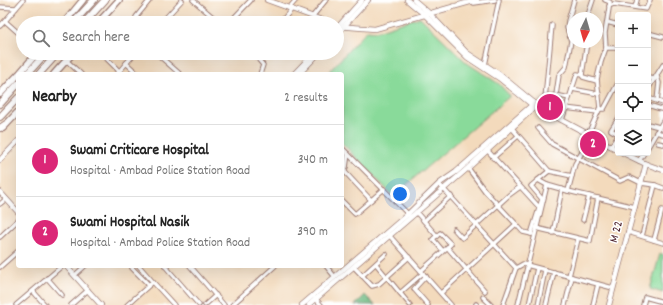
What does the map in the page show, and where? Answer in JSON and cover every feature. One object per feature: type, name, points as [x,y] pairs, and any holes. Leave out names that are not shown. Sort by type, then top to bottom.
[{"type":"highway","points":[[79,16],[94,0]]},
{"type":"highway","points":[[90,16],[105,0]]},
{"type":"highway","points":[[29,72],[40,60]]},
{"type":"highway","points":[[41,72],[52,60]]},
{"type":"highway","points":[[0,104],[16,86]]},
{"type":"highway","points":[[0,117],[16,100]]},
{"type":"highway","points":[[0,130],[6,124]]},
{"type":"main road","points":[[70,16],[83,0]]},
{"type":"main road","points":[[105,16],[119,0]]},
{"type":"main road","points":[[20,72],[31,60]]},
{"type":"main road","points":[[59,71],[66,60]]},
{"type":"main road","points":[[0,94],[16,76]]},
{"type":"main road","points":[[6,124],[16,114]]},
{"type":"street","points":[[0,26],[23,0]]},
{"type":"street","points":[[167,16],[181,0]]},
{"type":"street","points":[[192,0],[211,16]]},
{"type":"street","points":[[235,16],[250,0]]},
{"type":"street","points":[[267,0],[309,16]]},
{"type":"street","points":[[285,16],[296,0]]},
{"type":"street","points":[[313,16],[326,0]]},
{"type":"street","points":[[344,21],[362,0]]},
{"type":"street","points":[[344,22],[368,0]]},
{"type":"street","points":[[407,0],[428,15],[467,53],[499,74],[537,107]]},
{"type":"street","points":[[414,0],[467,57],[499,78],[537,107],[615,148]]},
{"type":"street","points":[[471,3],[477,0]]},
{"type":"street","points":[[344,27],[375,29],[471,3],[495,0]]},
{"type":"street","points":[[485,65],[499,0]]},
{"type":"street","points":[[556,95],[559,75],[566,67],[571,41],[567,28],[574,0]]},
{"type":"street","points":[[587,0],[592,0],[589,12]]},
{"type":"street","points":[[568,191],[578,158],[590,135],[599,111],[597,80],[606,48],[605,34],[610,2],[606,0]]},
{"type":"street","points":[[635,7],[637,0]]},
{"type":"street","points":[[609,6],[614,4],[646,10],[650,0]]},
{"type":"street","points":[[137,16],[148,1]]},
{"type":"street","points":[[0,7],[16,8]]},
{"type":"street","points":[[4,21],[16,31]]},
{"type":"street","points":[[607,22],[615,24]]},
{"type":"street","points":[[544,99],[552,25]]},
{"type":"street","points":[[651,34],[663,37]]},
{"type":"street","points":[[582,75],[586,48]]},
{"type":"street","points":[[606,48],[615,48]]},
{"type":"street","points":[[66,60],[79,72]]},
{"type":"street","points":[[107,60],[117,72]]},
{"type":"street","points":[[119,72],[129,60]]},
{"type":"street","points":[[164,60],[178,72]]},
{"type":"street","points":[[260,60],[263,65],[261,72]]},
{"type":"street","points":[[296,72],[307,60]]},
{"type":"street","points":[[301,72],[312,60]]},
{"type":"street","points":[[126,63],[136,72]]},
{"type":"street","points":[[651,86],[662,71],[663,65]]},
{"type":"street","points":[[562,120],[577,74],[597,80]]},
{"type":"street","points":[[651,78],[663,80]]},
{"type":"street","points":[[656,78],[658,87],[656,101]]},
{"type":"street","points":[[565,108],[599,111],[604,109],[617,84]]},
{"type":"street","points":[[658,87],[663,89]]},
{"type":"street","points":[[572,89],[599,94]]},
{"type":"street","points":[[657,94],[663,96]]},
{"type":"street","points":[[309,305],[456,172],[537,107],[544,99],[556,95],[568,98]]},
{"type":"street","points":[[651,99],[663,103]]},
{"type":"street","points":[[651,106],[661,109]]},
{"type":"street","points":[[651,141],[663,121]]},
{"type":"street","points":[[615,124],[612,130],[615,132]]},
{"type":"street","points":[[651,125],[659,127]]},
{"type":"street","points":[[511,127],[549,170],[572,176]]},
{"type":"street","points":[[410,215],[416,212],[441,186],[468,168],[511,127]]},
{"type":"street","points":[[538,128],[552,144],[620,181],[629,177],[641,183],[663,188]]},
{"type":"street","points":[[656,132],[663,134]]},
{"type":"street","points":[[493,158],[518,136]]},
{"type":"street","points":[[611,146],[615,140]]},
{"type":"street","points":[[0,160],[16,143]]},
{"type":"street","points":[[658,143],[663,144]]},
{"type":"street","points":[[344,150],[410,215]]},
{"type":"street","points":[[487,150],[539,207]]},
{"type":"street","points":[[348,154],[344,171],[371,200]]},
{"type":"street","points":[[629,156],[646,164],[663,169]]},
{"type":"street","points":[[639,161],[642,156]]},
{"type":"street","name":"M 22","points":[[609,305],[646,164]]},
{"type":"street","points":[[468,168],[498,205],[523,232],[533,234]]},
{"type":"street","points":[[524,192],[549,170]]},
{"type":"street","points":[[538,180],[546,185],[635,207]]},
{"type":"street","points":[[533,234],[536,228],[546,185]]},
{"type":"street","points":[[642,236],[655,185]]},
{"type":"street","points":[[441,186],[516,268]]},
{"type":"street","points":[[518,305],[542,199],[531,186]]},
{"type":"street","points":[[454,229],[462,238],[520,187]]},
{"type":"street","points":[[344,203],[355,214],[384,189]]},
{"type":"street","points":[[553,232],[562,189]]},
{"type":"street","points":[[0,192],[16,210]]},
{"type":"street","points":[[424,221],[451,196]]},
{"type":"street","points":[[583,220],[589,196]]},
{"type":"street","points":[[536,228],[590,241],[598,198]]},
{"type":"street","points":[[0,204],[6,199]]},
{"type":"street","points":[[654,240],[662,210]]},
{"type":"street","points":[[416,212],[437,236]]},
{"type":"street","points":[[0,236],[16,222]]},
{"type":"street","points":[[440,293],[516,224]]},
{"type":"street","points":[[628,232],[662,243]]},
{"type":"street","points":[[400,293],[423,273],[450,244],[440,233],[433,239],[443,250]]},
{"type":"street","points":[[388,234],[451,305]]},
{"type":"street","points":[[337,279],[354,267],[388,234]]},
{"type":"street","points":[[566,305],[578,239]]},
{"type":"street","points":[[447,247],[485,291]]},
{"type":"street","points":[[0,267],[16,253]]},
{"type":"street","points":[[362,276],[386,254]]},
{"type":"street","points":[[354,267],[372,286],[378,284],[387,277],[409,257]]},
{"type":"street","points":[[376,264],[410,305]]},
{"type":"street","points":[[503,305],[516,268],[523,264],[613,288]]},
{"type":"street","points":[[18,304],[60,268]]},
{"type":"street","points":[[68,268],[101,305]]},
{"type":"street","points":[[75,275],[83,268]]},
{"type":"street","points":[[132,268],[149,285]]},
{"type":"street","points":[[141,268],[174,305]]},
{"type":"street","points":[[167,268],[199,305]]},
{"type":"street","points":[[192,268],[224,305]]},
{"type":"street","points":[[232,305],[273,268]]},
{"type":"street","points":[[328,268],[337,279]]},
{"type":"street","points":[[529,305],[537,268]]},
{"type":"street","points":[[538,305],[545,270]]},
{"type":"street","points":[[546,305],[554,272]]},
{"type":"street","points":[[423,273],[414,289],[428,305]]},
{"type":"street","points":[[47,278],[62,295]]},
{"type":"street","points":[[127,305],[152,282]]},
{"type":"street","points":[[593,305],[598,284]]},
{"type":"street","points":[[71,305],[88,290]]},
{"type":"street","points":[[32,291],[45,305]]},
{"type":"street","points":[[205,305],[216,295]]},
{"type":"street","points":[[483,297],[491,305]]},
{"type":"street","points":[[302,305],[315,298]]},
{"type":"street","points":[[315,298],[321,305]]},
{"type":"street","points":[[643,305],[645,298],[663,302]]},
{"type":"green space","points":[[420,17],[467,63],[499,84],[510,96],[393,196],[344,145],[344,72],[329,72],[340,60],[344,60],[344,55],[367,30],[377,31]]},
{"type":"green space","points":[[660,254],[663,254],[663,293],[650,289]]},
{"type":"green space","points":[[365,295],[375,305],[355,305]]},
{"type":"place","name":"Swami Criticare Hospital","points":[[550,107]]},
{"type":"place","name":"Swami Hospital Nasik","points":[[593,144]]}]
